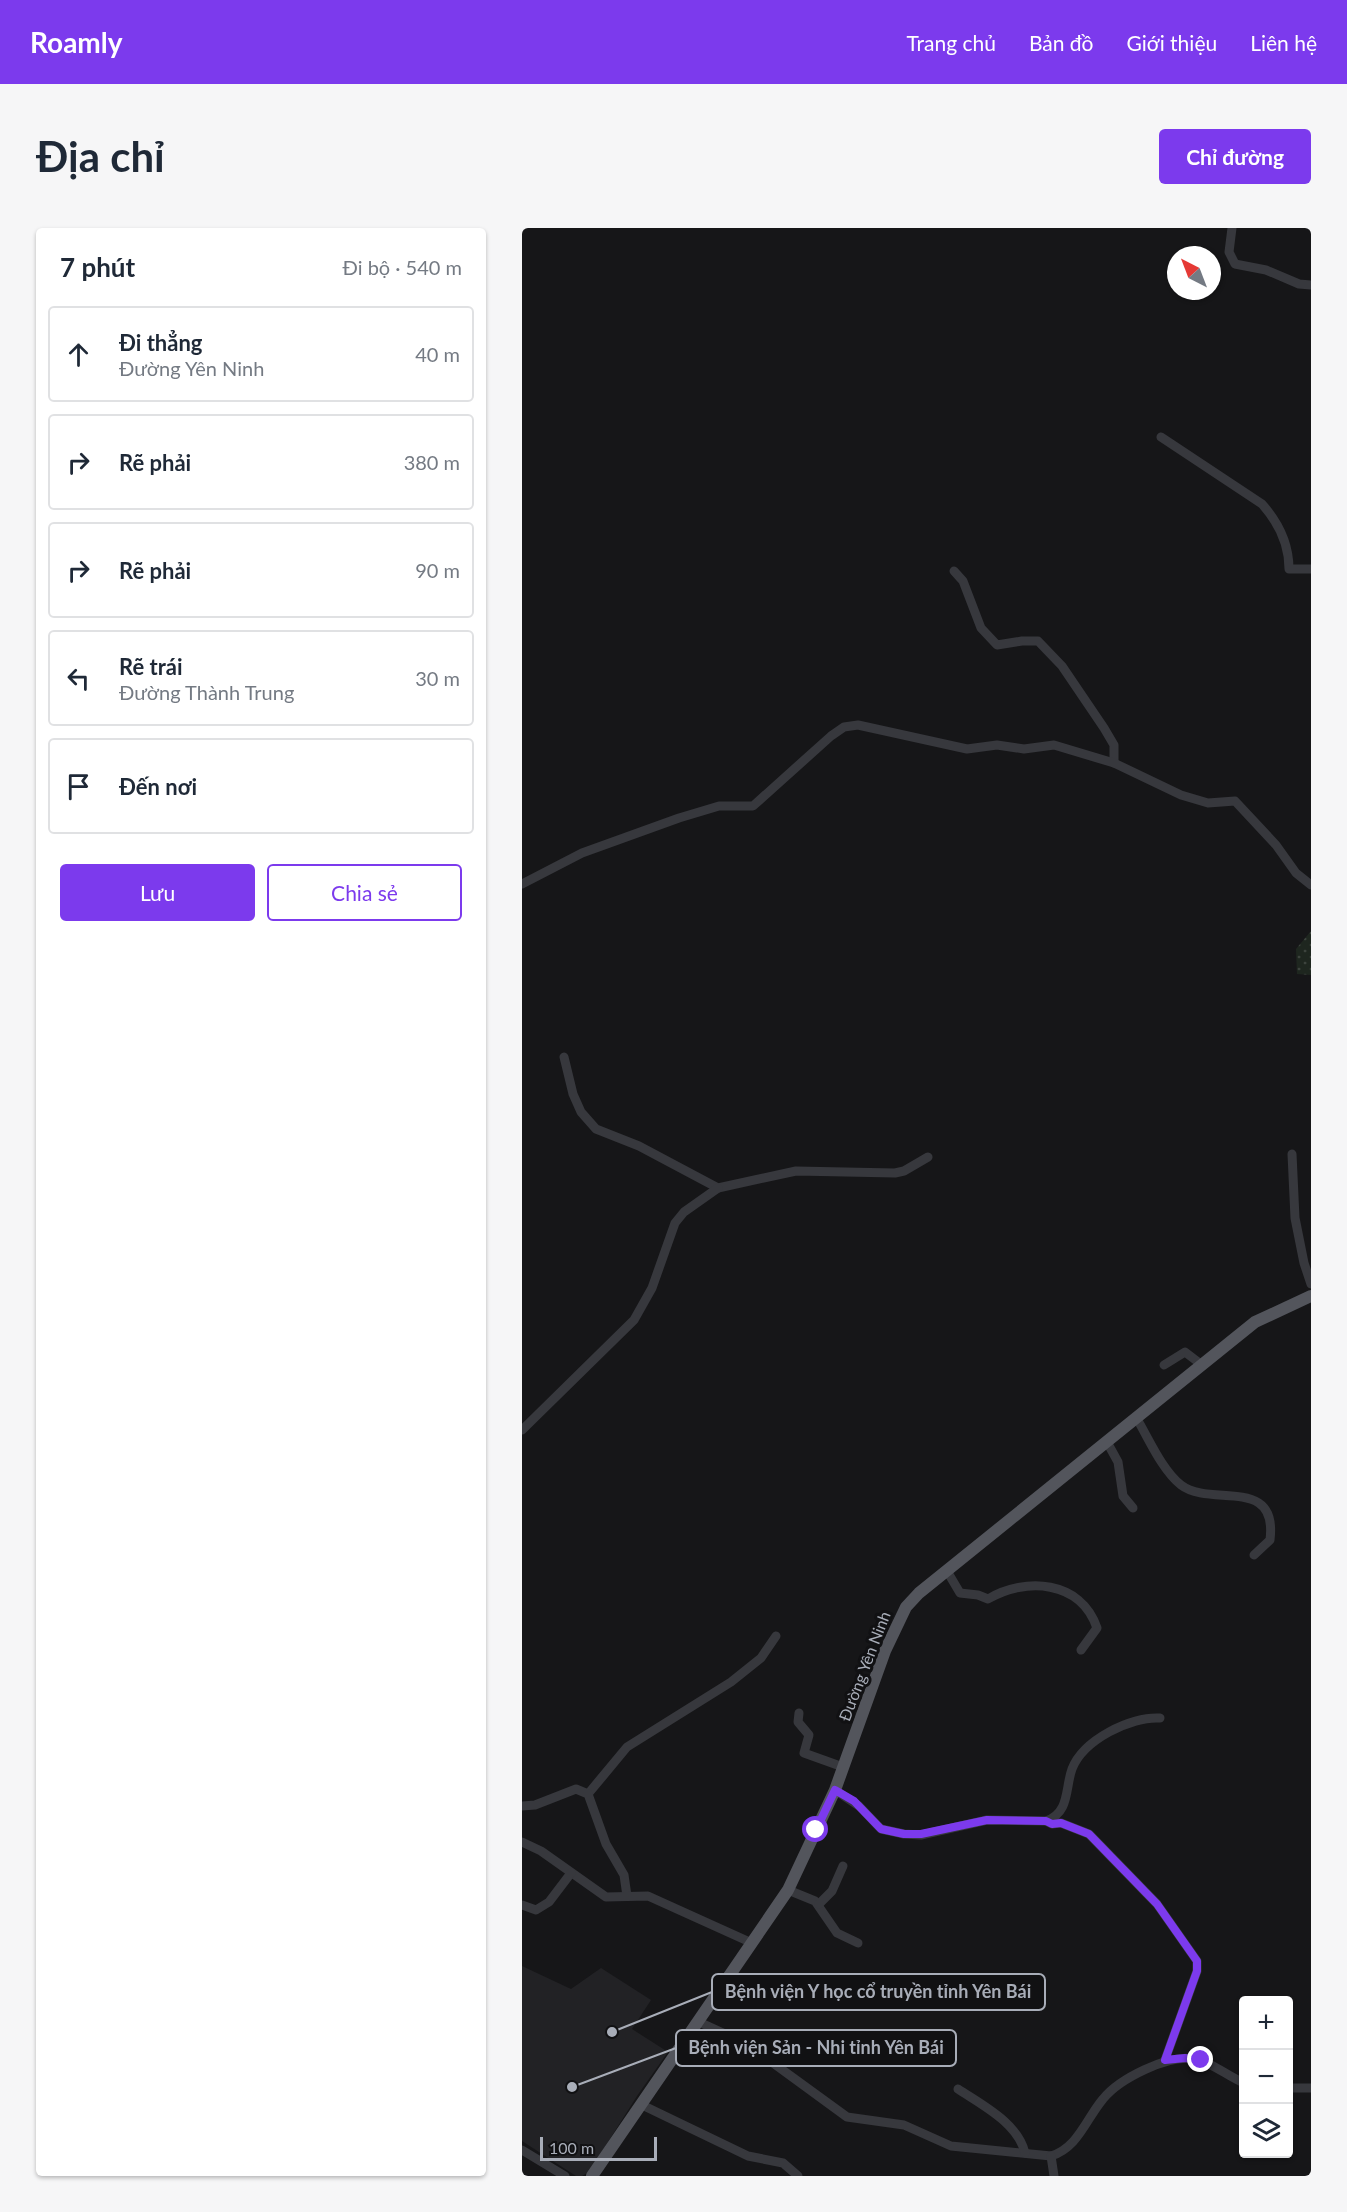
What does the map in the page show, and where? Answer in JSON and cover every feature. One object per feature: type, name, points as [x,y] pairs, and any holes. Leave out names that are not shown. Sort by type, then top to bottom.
[{"type":"main road","name":"Đường Yên Ninh","points":[[592,2176],[788,1890],[835,1790],[885,1651],[899,1620],[919,1593],[1255,1322],[1311,1296]]},
{"type":"street","points":[[1232,228],[1229,252],[1235,264],[1266,270],[1299,284],[1311,285]]},
{"type":"street","points":[[1161,437],[1262,504],[1273,516],[1289,553],[1289,569],[1311,569]]},
{"type":"street","points":[[954,571],[963,581],[981,628],[997,645],[1038,641],[1062,666],[1114,746],[1114,763]]},
{"type":"street","points":[[522,884],[582,852],[679,818],[719,806],[753,806],[831,736],[850,725],[967,749],[997,745],[1024,749],[1054,745],[1114,763],[1181,795],[1208,803],[1235,801],[1276,845],[1296,873],[1311,885]]},
{"type":"street","points":[[564,1057],[573,1094],[581,1112],[596,1129],[639,1146],[718,1188]]},
{"type":"street","points":[[1292,1154],[1295,1218],[1304,1263],[1311,1284]]},
{"type":"street","points":[[522,1430],[634,1320],[652,1288],[675,1223],[684,1212],[718,1188],[796,1171],[895,1173],[904,1171],[928,1157]]},
{"type":"street","points":[[1164,1365],[1185,1352],[1202,1365]]},
{"type":"street","points":[[1137,1419],[1180,1484],[1198,1492],[1248,1498],[1262,1506],[1269,1519],[1270,1540],[1254,1555]]},
{"type":"street","points":[[1107,1442],[1118,1462],[1124,1496],[1133,1508]]},
{"type":"street","points":[[947,1571],[960,1593],[988,1599],[1005,1589],[1023,1585],[1050,1587],[1075,1597],[1082,1602],[1097,1628],[1081,1650]]},
{"type":"street","points":[[588,1794],[627,1747],[731,1682],[761,1658],[776,1636]]},
{"type":"street","points":[[799,1713],[798,1722],[809,1735],[804,1753],[843,1767]]},
{"type":"street","points":[[1046,1821],[1063,1808],[1072,1770],[1087,1747],[1128,1722],[1140,1718],[1160,1719]]},
{"type":"street","points":[[522,1806],[535,1805],[576,1789],[588,1794],[606,1844],[624,1875],[627,1896]]},
{"type":"street","points":[[835,1790],[854,1801],[881,1829],[904,1834],[921,1834],[987,1820],[1061,1823],[1089,1834],[1157,1904],[1197,1961],[1197,1971],[1165,2060]]},
{"type":"street","points":[[522,1842],[541,1851],[606,1897],[616,1899],[642,1895],[655,1899],[752,1943]]},
{"type":"street","points":[[819,1904],[829,1895],[843,1866]]},
{"type":"street","points":[[522,1905],[536,1910],[544,1906],[571,1873]]},
{"type":"street","points":[[788,1890],[819,1904],[837,1933],[858,1943]]},
{"type":"street","points":[[699,2022],[747,2044],[847,2117],[904,2125],[951,2145],[1051,2156],[1073,2143],[1111,2090],[1165,2060],[1185,2058],[1201,2060],[1239,2080]]},
{"type":"street","points":[[1293,2088],[1311,2088]]},
{"type":"street","points":[[958,2089],[1011,2128],[1023,2143],[1025,2153]]},
{"type":"street","points":[[642,2105],[748,2156],[783,2163],[798,2176]]},
{"type":"street","points":[[522,2150],[565,2176]]},
{"type":"street","points":[[1051,2156],[1054,2176]]},
{"type":"shaded area","points":[[1311,931],[1311,975],[1297,974],[1296,949]]},
{"type":"shaded area","points":[[522,1966],[571,1989],[601,1968],[651,2000],[632,2029],[668,2052],[589,2172],[582,2176],[576,2176],[522,2141]]},
{"type":"place","name":"Bệnh viện Y học cổ truyền tỉnh Yên Bái","points":[[612,2032]]},
{"type":"place","name":"Bệnh viện Sản - Nhi tỉnh Yên Bái","points":[[572,2087]]},
{"type":"route","points":[[816,1830],[835,1790],[854,1801],[876,1825],[886,1831],[913,1835],[993,1820],[1061,1823],[1089,1834],[1157,1904],[1170,1926],[1197,1961],[1197,1971],[1165,2060],[1185,2058],[1201,2060]]}]
